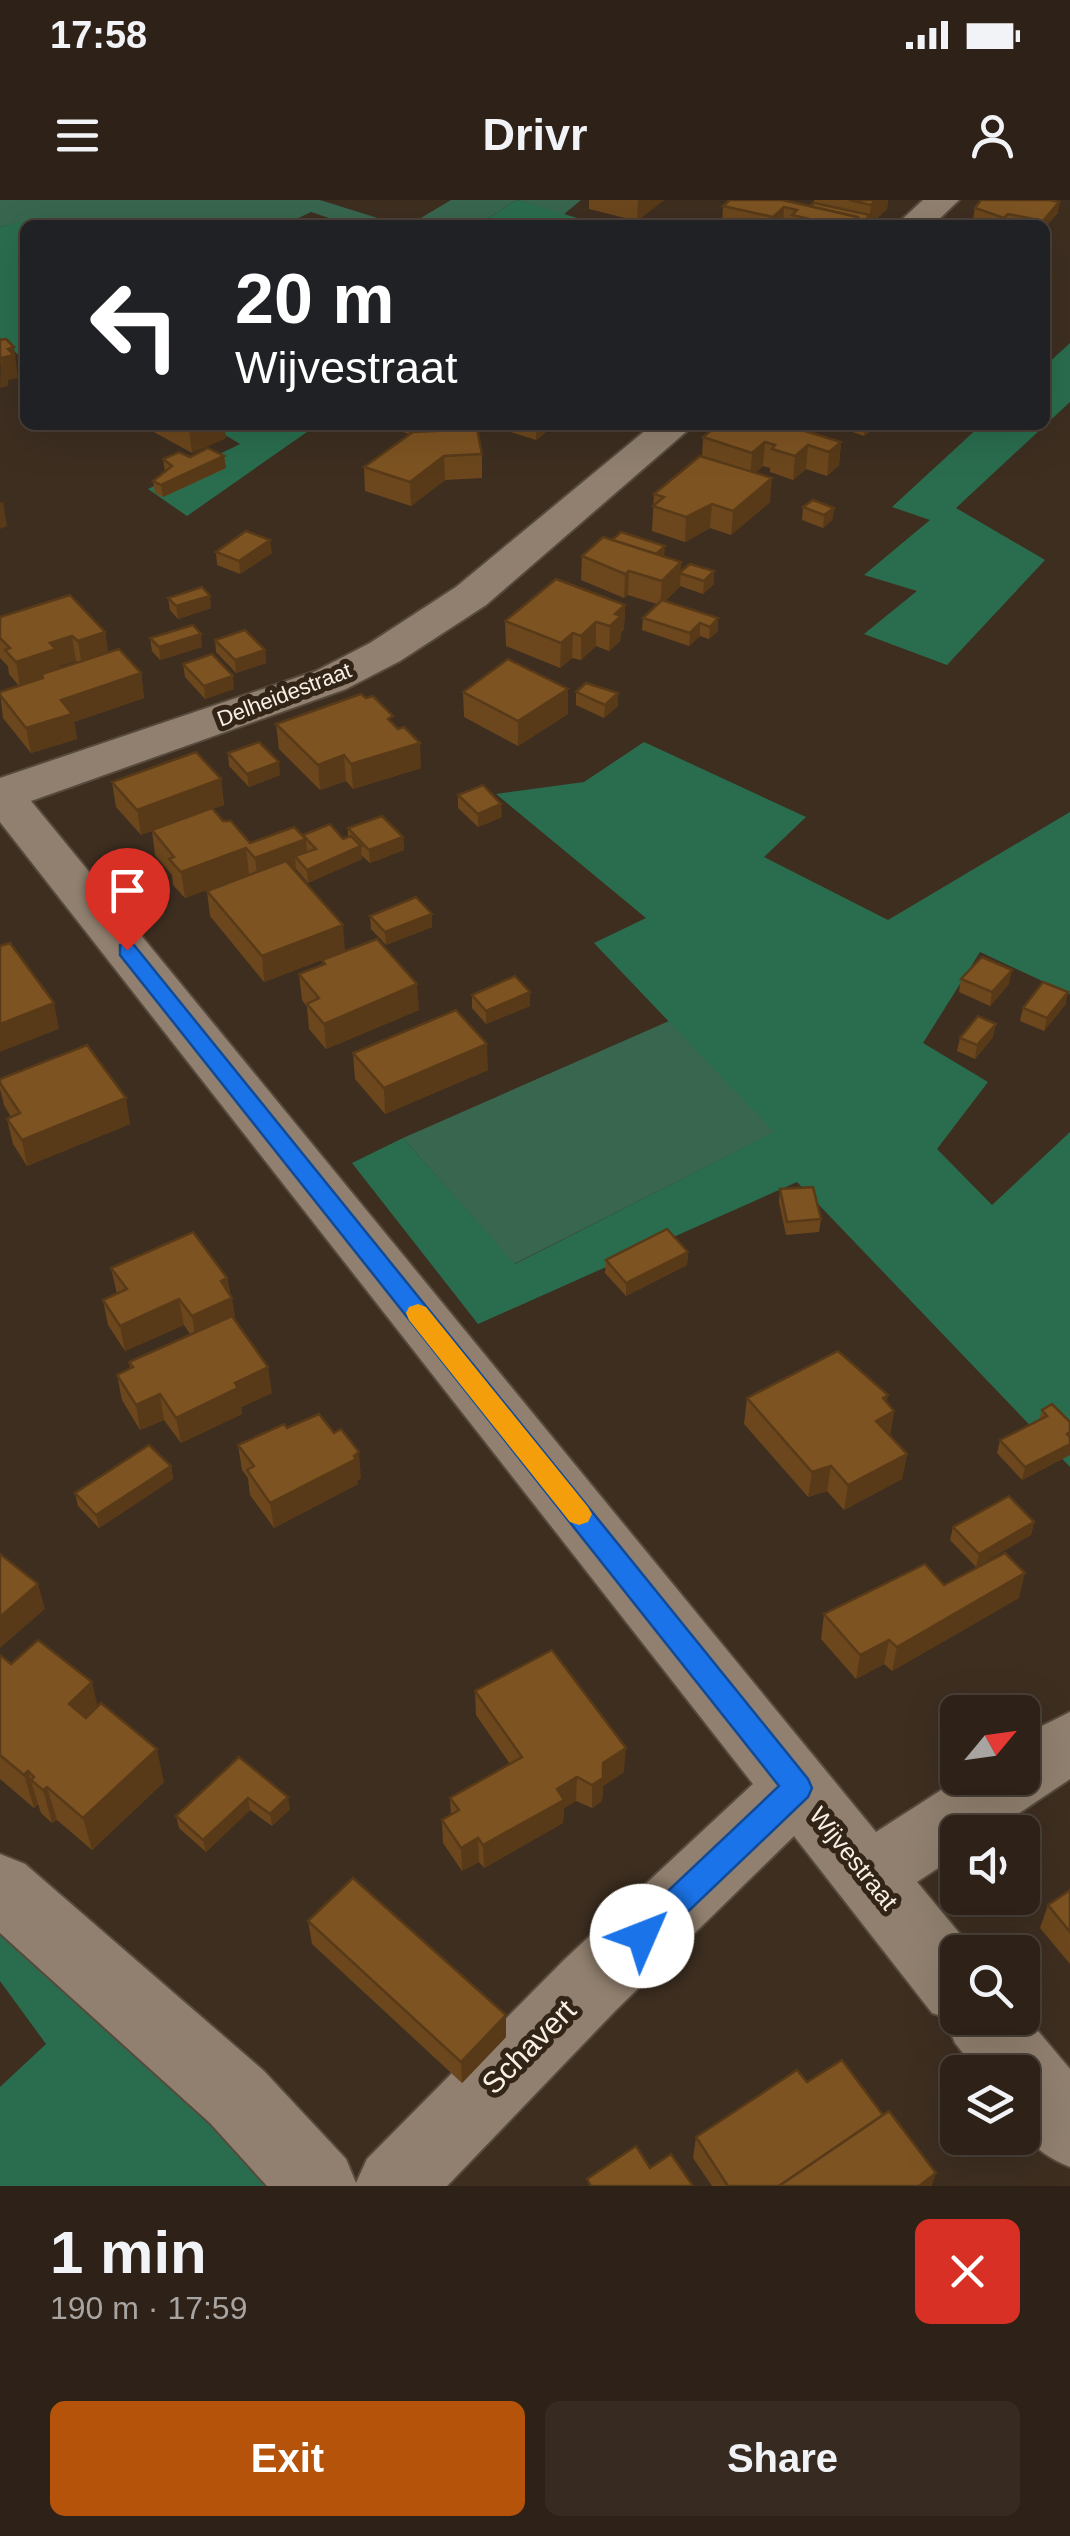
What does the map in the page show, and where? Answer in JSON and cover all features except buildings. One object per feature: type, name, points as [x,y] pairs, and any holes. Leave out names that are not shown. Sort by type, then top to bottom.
[{"type":"street","points":[[919,220],[943,200]]},
{"type":"street","name":"Delheidestraat","points":[[1,793],[331,680],[385,652],[471,596],[669,430]]},
{"type":"street","name":"Wijvestraat","points":[[1,793],[940,1966]]},
{"type":"street","points":[[1040,1761],[1070,1742]]},
{"type":"street","name":"Schavert","points":[[394,2186],[590,1986],[798,1788]]},
{"type":"street","points":[[868,1876],[990,1795]]},
{"type":"street","points":[[0,1887],[237,2097],[319,2186]]},
{"type":"street","points":[[995,2035],[1070,2129]]},
{"type":"green space","points":[[0,200],[320,200],[384,220],[335,220],[311,212],[294,220],[40,218],[0,227]]},
{"type":"green space","points":[[451,200],[517,200],[485,220],[417,220]]},
{"type":"green space","points":[[517,200],[581,200],[563,215]]},
{"type":"green space","points":[[517,200],[584,220],[485,220]]},
{"type":"green space","points":[[20,222],[20,356],[0,338],[0,227]]},
{"type":"green space","points":[[1070,343],[1070,402],[1050,421],[1050,361]]},
{"type":"green space","points":[[217,430],[310,430],[187,516],[148,489],[240,444]]},
{"type":"green space","points":[[976,430],[1040,430],[956,508],[1045,560],[947,665],[864,634],[917,591],[864,575],[930,520],[892,507]]},
{"type":"green space","points":[[644,742],[806,817],[764,857],[888,920],[1070,812],[1070,994],[980,952],[923,1043],[988,1082],[937,1149],[992,1205],[1070,1132],[1070,1467],[797,1182],[478,1324],[352,1163],[403,1138],[515,1264],[774,1132],[594,943],[646,918],[496,794],[584,782]]},
{"type":"green space","points":[[669,1021],[775,1132],[514,1264],[403,1138]]},
{"type":"green space","points":[[0,1929],[279,2186],[0,2186],[0,2087],[46,2044],[0,1981]]},
{"type":"slow traffic","points":[[418,1313],[579,1514]]},
{"type":"route","points":[[127,950],[798,1788],[642,1936]]}]
